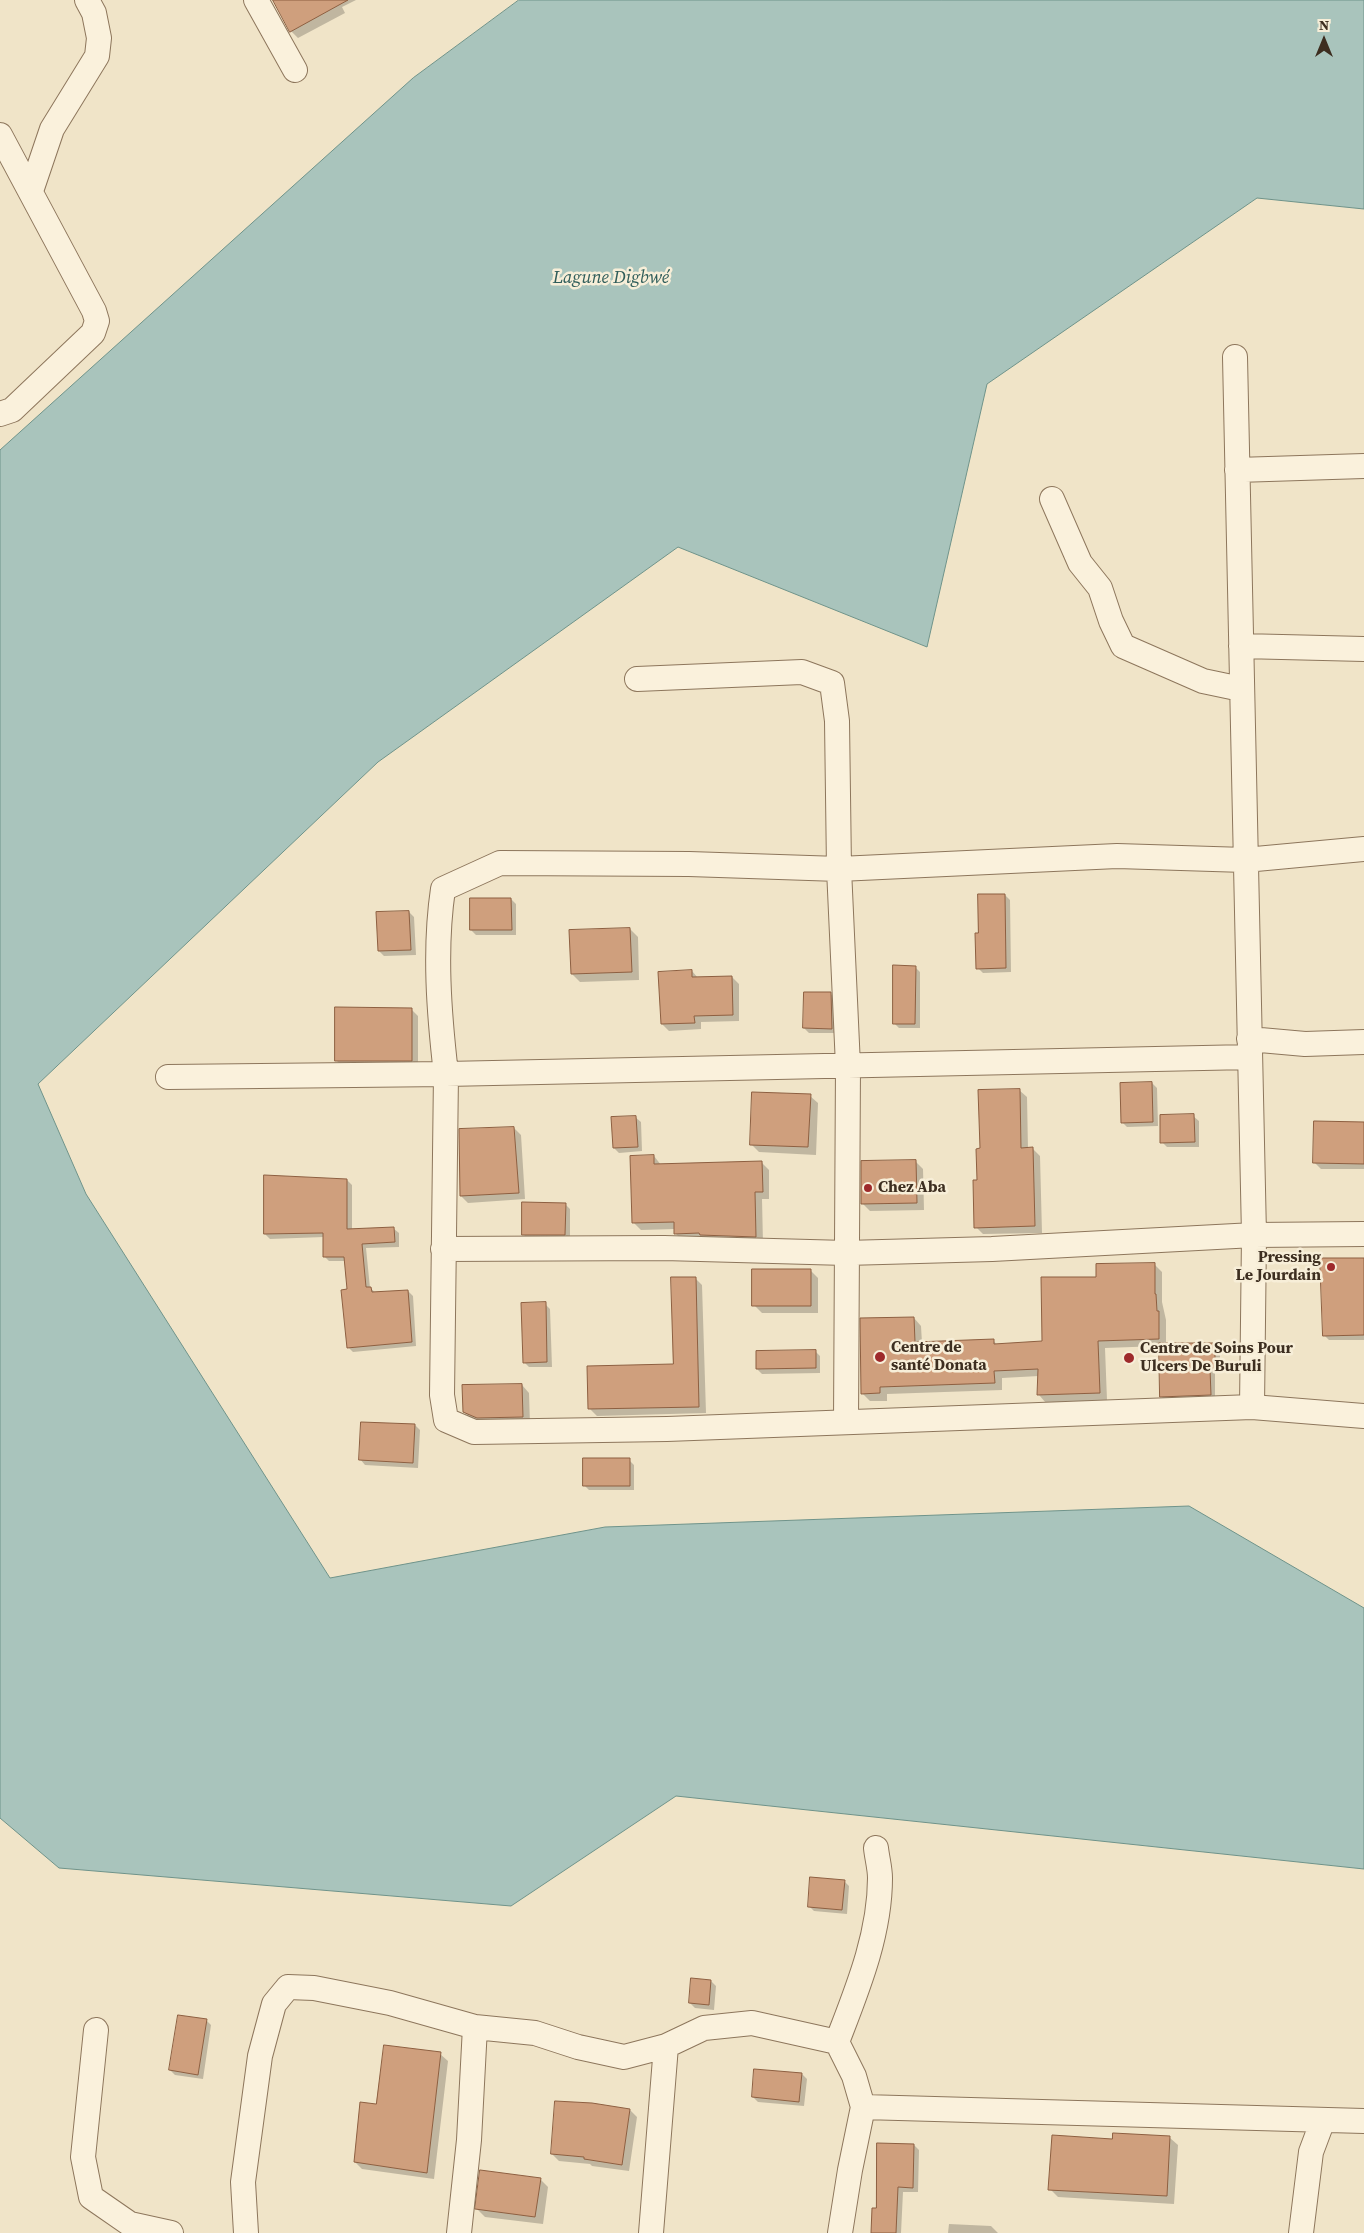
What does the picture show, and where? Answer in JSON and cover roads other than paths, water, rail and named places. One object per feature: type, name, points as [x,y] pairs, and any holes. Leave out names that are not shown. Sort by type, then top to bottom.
[{"type":"street","points":[[31,192],[52,129],[97,56],[99,38],[94,13],[88,0]]},
{"type":"street","points":[[256,0],[296,70]]},
{"type":"street","points":[[0,135],[94,311],[97,322],[93,333],[12,410],[0,414]]},
{"type":"street","points":[[1235,357],[1254,1235],[1252,1407]]},
{"type":"street","points":[[1237,470],[1364,466]]},
{"type":"street","points":[[1052,499],[1080,563],[1100,588],[1111,621],[1123,646],[1203,680],[1241,689]]},
{"type":"street","points":[[1241,646],[1364,649]]},
{"type":"street","points":[[637,679],[802,672],[832,682],[837,721],[839,869],[848,1066],[846,1421]]},
{"type":"street","points":[[1364,849],[1245,860],[1117,856],[839,869],[689,864],[500,863],[443,889],[439,915],[438,942],[442,1033],[446,1074],[442,1395],[446,1420],[474,1432],[667,1429],[1252,1407],[1364,1416]]},
{"type":"street","points":[[168,1076],[446,1074],[848,1066],[1364,1042]]},
{"type":"street","points":[[443,1249],[664,1248],[846,1253],[992,1249],[1254,1235],[1364,1234]]},
{"type":"street","points":[[840,2233],[850,2170],[864,2107],[854,2076],[837,2042],[862,1978],[878,1913],[880,1877],[876,1848]]},
{"type":"street","points":[[246,2233],[243,2182],[260,2056],[274,2004],[288,1987],[314,1988],[390,2003],[475,2027],[535,2033],[578,2047],[624,2057],[666,2046],[704,2028],[752,2023],[837,2042]]},
{"type":"street","points":[[459,2233],[469,2140],[475,2027]]},
{"type":"street","points":[[96,2030],[83,2157],[91,2196],[130,2224],[171,2233]]},
{"type":"street","points":[[651,2233],[666,2046]]},
{"type":"street","points":[[864,2107],[1364,2121]]},
{"type":"street","points":[[1301,2233],[1311,2152],[1323,2120]]},
{"type":"water","name":"Lagune Digbwé","points":[[519,0],[1364,0],[1364,209],[1257,198],[987,384],[927,647],[678,547],[378,762],[38,1084],[86,1194],[330,1578],[605,1527],[1189,1506],[1364,1608],[1364,1869],[676,1796],[511,1906],[59,1868],[0,1818],[0,450],[413,78]]},
{"type":"place","name":"Chez Aba","points":[[868,1188]]},
{"type":"place","name":"Pressing Le Jourdain","points":[[1331,1267]]},
{"type":"place","name":"Centre de santé Donata","points":[[880,1357]]},
{"type":"place","name":"Centre de Soins Pour Ulcers De Buruli","points":[[1129,1358]]}]
